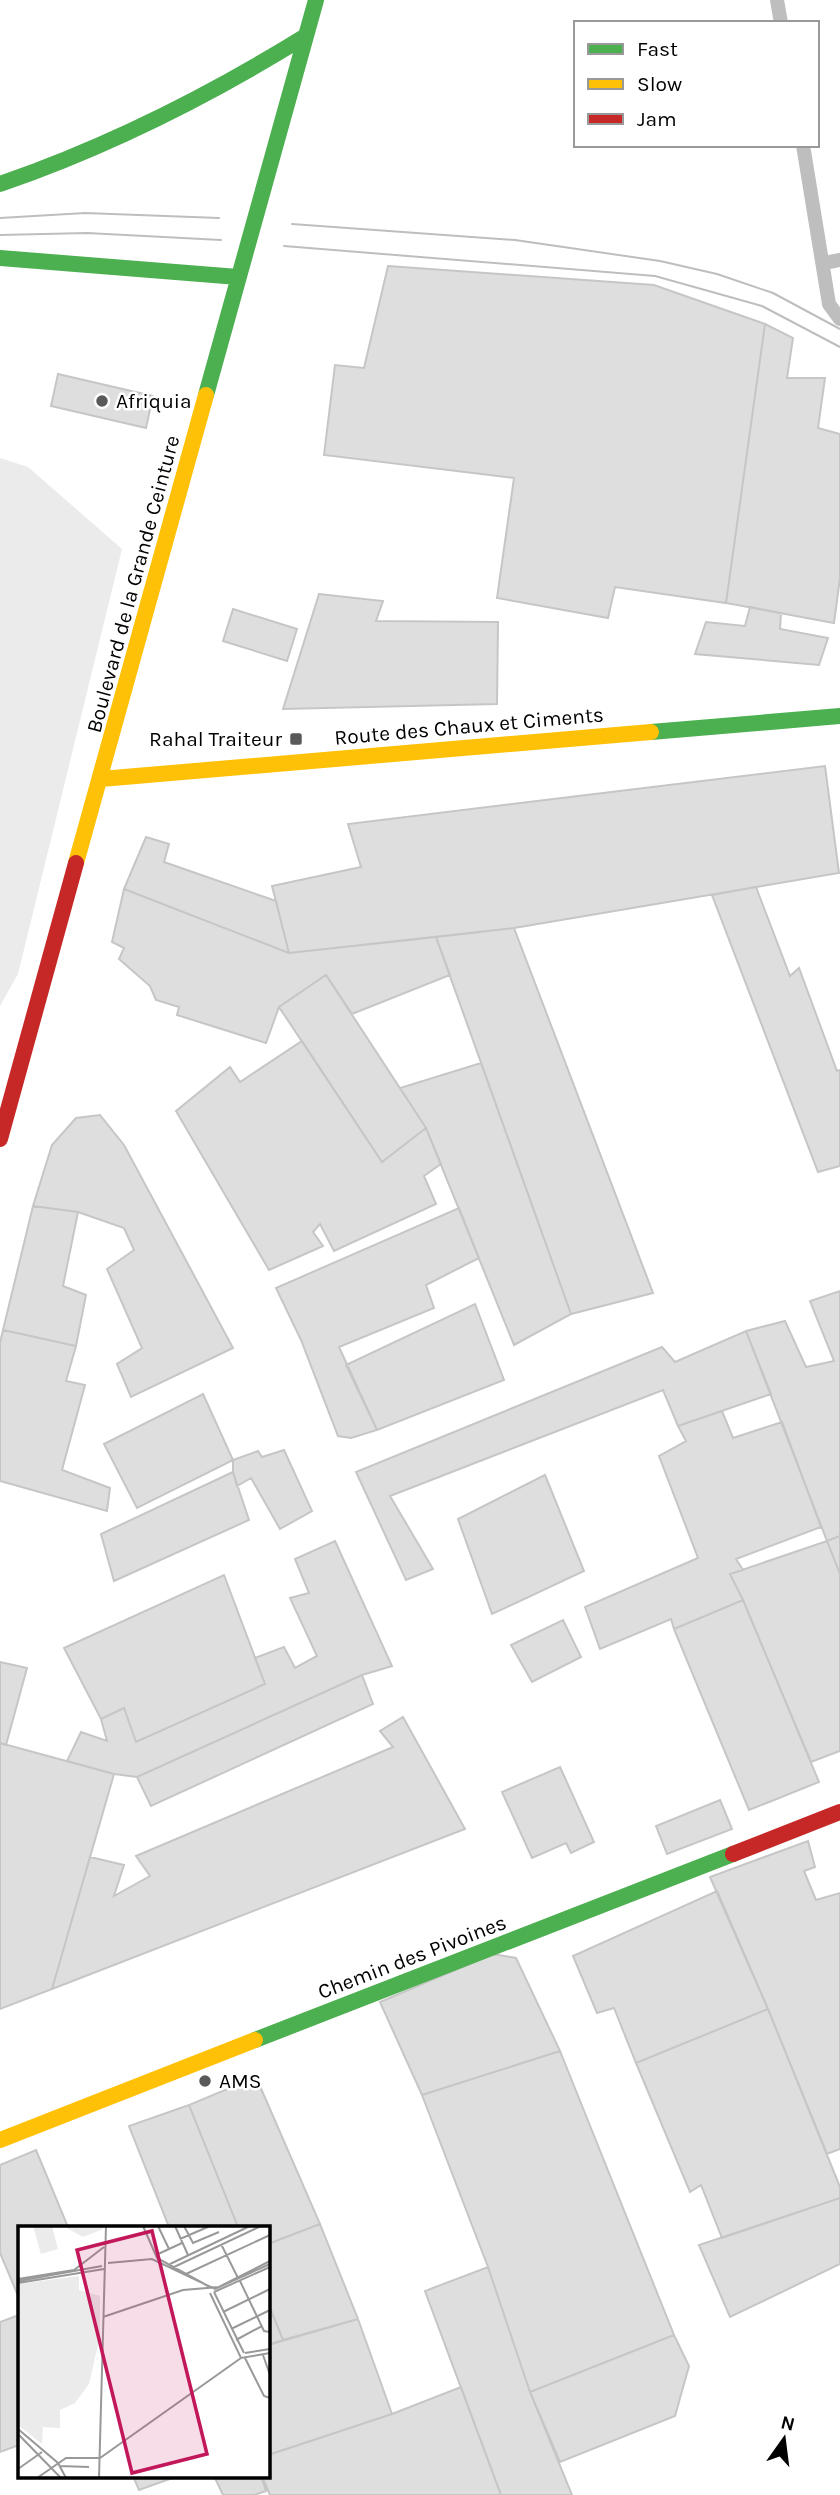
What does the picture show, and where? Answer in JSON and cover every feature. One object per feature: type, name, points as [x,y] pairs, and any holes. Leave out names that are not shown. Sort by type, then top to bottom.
[{"type":"main road","name":"Boulevard de la Grande Ceinture","points":[[0,1139],[316,0]]},
{"type":"main road","points":[[0,184],[38,172],[179,109],[239,78],[304,37]]},
{"type":"main road","points":[[0,258],[238,277]]},
{"type":"main road","name":"Route des Chaux et Ciments","points":[[101,779],[840,716]]},
{"type":"main road","name":"Chemin des Pivoines","points":[[0,2140],[840,1812]]},
{"type":"street","points":[[777,0],[781,21]]},
{"type":"street","points":[[803,147],[829,304],[840,318]]},
{"type":"street","points":[[824,263],[840,260]]},
{"type":"shaded area","points":[[0,458],[28,467],[122,549],[18,974],[0,1006]]},
{"type":"building","points":[[388,266],[654,285],[765,324],[726,603],[615,587],[608,618],[497,598],[514,478],[324,455],[335,365],[364,368]]},
{"type":"building","points":[[765,324],[793,338],[787,378],[825,378],[818,428],[840,434],[840,578],[834,623],[726,603]]},
{"type":"building","name":"Afriquia","points":[[58,374],[153,396],[146,428],[51,406]]},
{"type":"building","points":[[319,594],[383,601],[376,621],[498,622],[497,704],[283,709]]},
{"type":"building","points":[[750,607],[781,613],[780,629],[828,638],[819,665],[695,654],[706,622],[745,626]]},
{"type":"building","points":[[233,609],[297,629],[287,661],[223,641]]},
{"type":"building","points":[[825,766],[839,873],[514,928],[289,953],[272,886],[361,867],[348,824]]},
{"type":"building","points":[[146,837],[169,844],[164,862],[276,901],[289,953],[124,889]]},
{"type":"building","points":[[756,887],[790,976],[799,968],[837,1071],[840,1070],[840,1166],[818,1172],[712,895]]},
{"type":"building","points":[[124,889],[289,953],[436,937],[450,975],[352,1014],[326,975],[279,1007],[266,1043],[177,1015],[179,1007],[156,1000],[150,986],[119,959],[124,948],[112,942]]},
{"type":"building","points":[[514,928],[653,1293],[571,1314],[436,937]]},
{"type":"building","points":[[326,975],[426,1128],[382,1162],[279,1007]]},
{"type":"building","points":[[302,1041],[382,1162],[426,1128],[441,1164],[424,1176],[436,1204],[334,1251],[320,1224],[313,1232],[323,1246],[269,1270],[176,1111],[230,1067],[240,1082]]},
{"type":"building","points":[[481,1063],[571,1314],[514,1345],[426,1128],[400,1088]]},
{"type":"building","points":[[100,1115],[124,1145],[233,1348],[131,1397],[117,1364],[142,1348],[107,1269],[134,1250],[124,1228],[78,1212],[33,1206],[52,1145],[76,1118]]},
{"type":"building","points":[[33,1206],[78,1212],[63,1286],[86,1295],[76,1346],[3,1330]]},
{"type":"building","points":[[459,1208],[479,1258],[426,1285],[434,1308],[339,1347],[377,1430],[351,1438],[338,1436],[301,1340],[276,1288]]},
{"type":"building","points":[[840,1291],[840,1536],[827,1541],[746,1331],[785,1321],[806,1367],[834,1361],[810,1301]]},
{"type":"building","points":[[475,1304],[504,1380],[377,1430],[346,1365]]},
{"type":"building","points":[[3,1330],[76,1346],[66,1381],[85,1385],[62,1470],[110,1488],[107,1511],[0,1481],[0,1343]]},
{"type":"building","points":[[746,1331],[771,1394],[678,1426],[663,1390],[390,1496],[433,1569],[406,1580],[356,1472],[662,1347],[675,1362]]},
{"type":"building","points":[[203,1394],[233,1460],[137,1508],[104,1444]]},
{"type":"building","points":[[722,1411],[733,1438],[782,1422],[821,1527],[736,1559],[743,1570],[730,1574],[743,1600],[674,1629],[671,1619],[600,1649],[585,1607],[698,1558],[659,1456],[686,1441],[678,1426]]},
{"type":"building","points":[[284,1450],[312,1511],[280,1529],[251,1478],[237,1486],[233,1460],[258,1451],[262,1457]]},
{"type":"building","points":[[233,1472],[249,1520],[114,1581],[101,1534]]},
{"type":"building","points":[[545,1475],[584,1571],[492,1614],[458,1519]]},
{"type":"building","points":[[840,1536],[840,1574],[827,1541]]},
{"type":"building","points":[[335,1541],[392,1666],[362,1675],[137,1777],[114,1774],[67,1761],[81,1732],[107,1741],[101,1719],[124,1708],[136,1742],[265,1684],[255,1658],[284,1647],[295,1668],[317,1656],[290,1598],[309,1593],[295,1559]]},
{"type":"building","points":[[827,1541],[840,1574],[840,1751],[811,1762],[730,1574]]},
{"type":"building","points":[[224,1575],[265,1684],[136,1742],[124,1708],[101,1719],[64,1648]]},
{"type":"building","points":[[743,1600],[819,1782],[749,1810],[674,1629]]},
{"type":"building","points":[[563,1620],[581,1657],[532,1682],[511,1645]]},
{"type":"building","points":[[0,1662],[27,1668],[6,1745],[0,1743]]},
{"type":"building","points":[[362,1675],[373,1704],[151,1806],[137,1777]]},
{"type":"building","points":[[403,1717],[465,1829],[52,1989],[90,1857],[124,1865],[114,1896],[150,1876],[136,1856],[393,1747],[380,1731]]},
{"type":"building","points":[[0,1743],[114,1774],[52,1989],[0,2009]]},
{"type":"building","points":[[560,1767],[594,1842],[571,1853],[566,1843],[532,1858],[502,1792]]},
{"type":"building","points":[[720,1800],[732,1829],[667,1854],[656,1826]]},
{"type":"building","points":[[808,1841],[815,1867],[804,1871],[816,1900],[840,1893],[840,2149],[827,2154],[710,1877]]},
{"type":"building","points":[[717,1891],[768,2009],[636,2063],[614,2008],[597,2013],[573,1956]]},
{"type":"building","points":[[493,1954],[516,1958],[560,2051],[422,2095],[380,2002]]},
{"type":"building","points":[[768,2009],[840,2187],[840,2198],[722,2238],[701,2185],[690,2192],[636,2063]]},
{"type":"building","points":[[560,2051],[674,2335],[530,2392],[488,2267],[422,2095]]},
{"type":"building","points":[[256,2077],[320,2224],[270,2243],[270,2226],[238,2226],[189,2105]]},
{"type":"building","points":[[189,2105],[238,2226],[169,2226],[129,2126]]},
{"type":"building","points":[[36,2150],[68,2226],[18,2226],[18,2296],[0,2253],[0,2165]]},
{"type":"building","points":[[840,2198],[840,2264],[730,2317],[699,2245]]},
{"type":"building","points":[[320,2224],[358,2319],[283,2340],[270,2308],[270,2243]]},
{"type":"building","points":[[488,2267],[530,2392],[572,2495],[501,2495],[425,2291]]},
{"type":"building","points":[[270,2308],[283,2340],[270,2344]]},
{"type":"building","points":[[18,2315],[18,2445],[0,2452],[0,2322]]},
{"type":"building","points":[[358,2319],[392,2414],[270,2454],[270,2344]]},
{"type":"building","points":[[674,2335],[689,2366],[675,2416],[560,2462],[530,2392]]},
{"type":"building","points":[[461,2387],[501,2495],[270,2495],[263,2478],[270,2478],[270,2454],[392,2414]]},
{"type":"building","points":[[134,2478],[172,2478],[139,2490]]},
{"type":"building","points":[[215,2478],[262,2478],[266,2491],[254,2495],[223,2495]]},
{"type":"tram line","points":[[0,218],[85,213],[219,218]]},
{"type":"tram line","points":[[292,224],[515,240],[660,261],[717,274],[773,293],[840,329]]},
{"type":"tram line","points":[[0,235],[87,233],[221,240]]},
{"type":"tram line","points":[[284,246],[655,276],[762,306],[840,347]]},
{"type":"traffic: fast","points":[[206,395],[316,0]]},
{"type":"traffic: fast","points":[[0,184],[79,154],[156,119],[231,80],[304,37]]},
{"type":"traffic: fast","points":[[0,258],[238,277]]},
{"type":"traffic: fast","points":[[651,732],[840,716]]},
{"type":"traffic: fast","points":[[255,2040],[733,1854]]},
{"type":"traffic: slow","points":[[76,863],[206,395]]},
{"type":"traffic: slow","points":[[101,779],[651,732]]},
{"type":"traffic: slow","points":[[0,2140],[255,2040]]},
{"type":"traffic: jam","points":[[0,1139],[76,863]]},
{"type":"traffic: jam","points":[[733,1854],[840,1812]]},
{"type":"place","name":"Afriquia","points":[[102,401]]},
{"type":"place","name":"Rahal Traiteur","points":[[296,739]]},
{"type":"place","name":"AMS","points":[[205,2081]]}]
